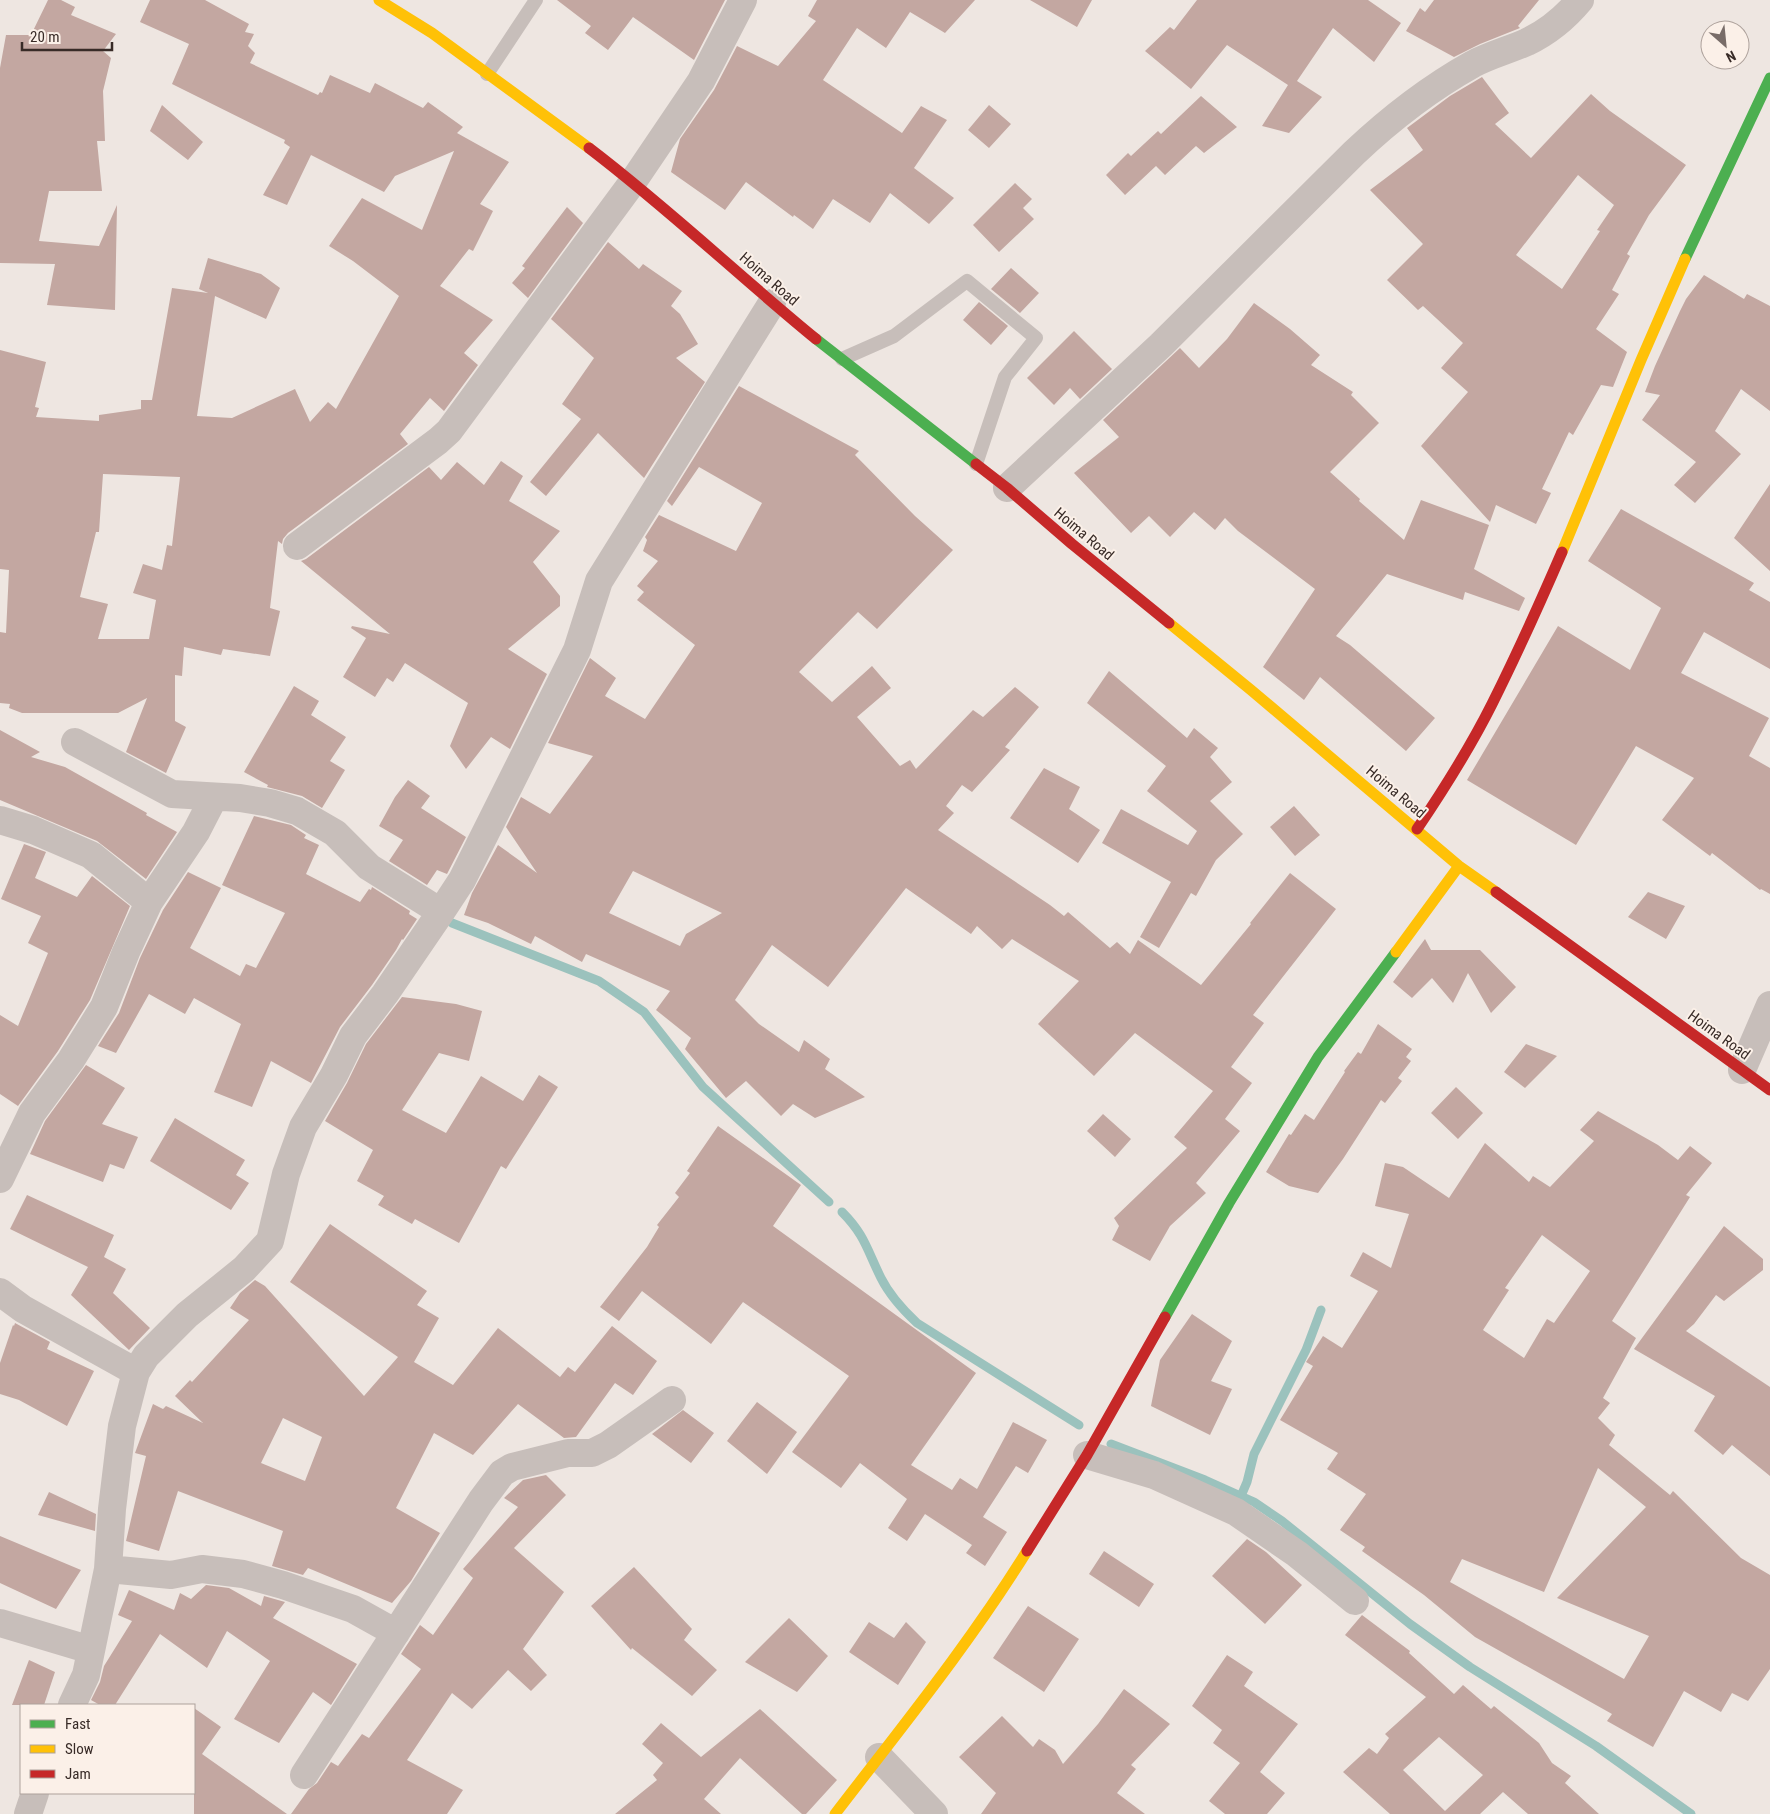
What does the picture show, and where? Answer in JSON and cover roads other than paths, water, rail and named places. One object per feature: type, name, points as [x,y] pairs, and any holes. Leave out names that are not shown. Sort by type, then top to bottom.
[{"type":"street","name":"Hoima Road","points":[[380,0],[432,33],[560,126],[632,183],[695,235],[772,303],[873,385],[1007,488],[1072,544],[1252,690],[1459,866],[1770,1090]]},
{"type":"street","points":[[297,546],[449,431],[632,183],[701,81],[743,0]]},
{"type":"street","points":[[1007,488],[1161,345],[1385,124],[1397,114],[1472,65],[1539,36],[1568,14],[1580,0]]},
{"type":"street","points":[[1417,830],[1445,787],[1491,706],[1540,605],[1686,256],[1770,78]]},
{"type":"street","points":[[72,1704],[86,1675],[108,1569],[112,1509],[122,1426],[136,1372],[146,1356],[187,1315],[244,1269],[270,1242],[286,1174],[304,1128],[354,1036],[385,994],[462,880],[578,650],[600,581],[772,303]]},
{"type":"street","points":[[75,742],[172,794],[270,802],[297,811],[335,833],[369,867],[441,912]]},
{"type":"street","points":[[0,1179],[32,1113],[71,1060],[104,1008],[126,952],[149,902],[196,832],[214,797]]},
{"type":"street","points":[[0,820],[33,830],[91,855],[149,902]]},
{"type":"street","points":[[835,1814],[921,1702],[1002,1591],[1087,1456],[1229,1203],[1318,1057],[1459,866]]},
{"type":"street","points":[[1742,1070],[1770,1005]]},
{"type":"street","points":[[0,1292],[23,1309],[136,1372]]},
{"type":"street","points":[[304,1775],[480,1502],[502,1474],[512,1467],[568,1453],[592,1452],[608,1445],[672,1400]]},
{"type":"street","points":[[1087,1456],[1154,1475],[1236,1512],[1298,1554],[1355,1601]]},
{"type":"street","points":[[108,1569],[171,1575],[202,1569],[243,1574],[283,1585],[353,1609],[396,1633]]},
{"type":"street","points":[[0,1623],[91,1650]]},
{"type":"street","points":[[878,1757],[934,1814]]},
{"type":"street","points":[[28,1814],[35,1794]]},
{"type":"lane","points":[[487,74],[536,0]]},
{"type":"lane","points":[[842,359],[894,336],[967,281],[1036,338],[1005,377],[976,464]]},
{"type":"waterway","points":[[452,923],[599,981],[644,1012],[703,1087],[829,1202]]},
{"type":"waterway","points":[[842,1212],[861,1236],[888,1291],[917,1323],[1079,1425]]},
{"type":"waterway","points":[[1241,1496],[1247,1482],[1254,1454],[1306,1350],[1321,1310]]},
{"type":"waterway","points":[[1111,1444],[1205,1480],[1254,1502],[1282,1521],[1410,1624],[1470,1667],[1596,1746],[1691,1814]]}]
